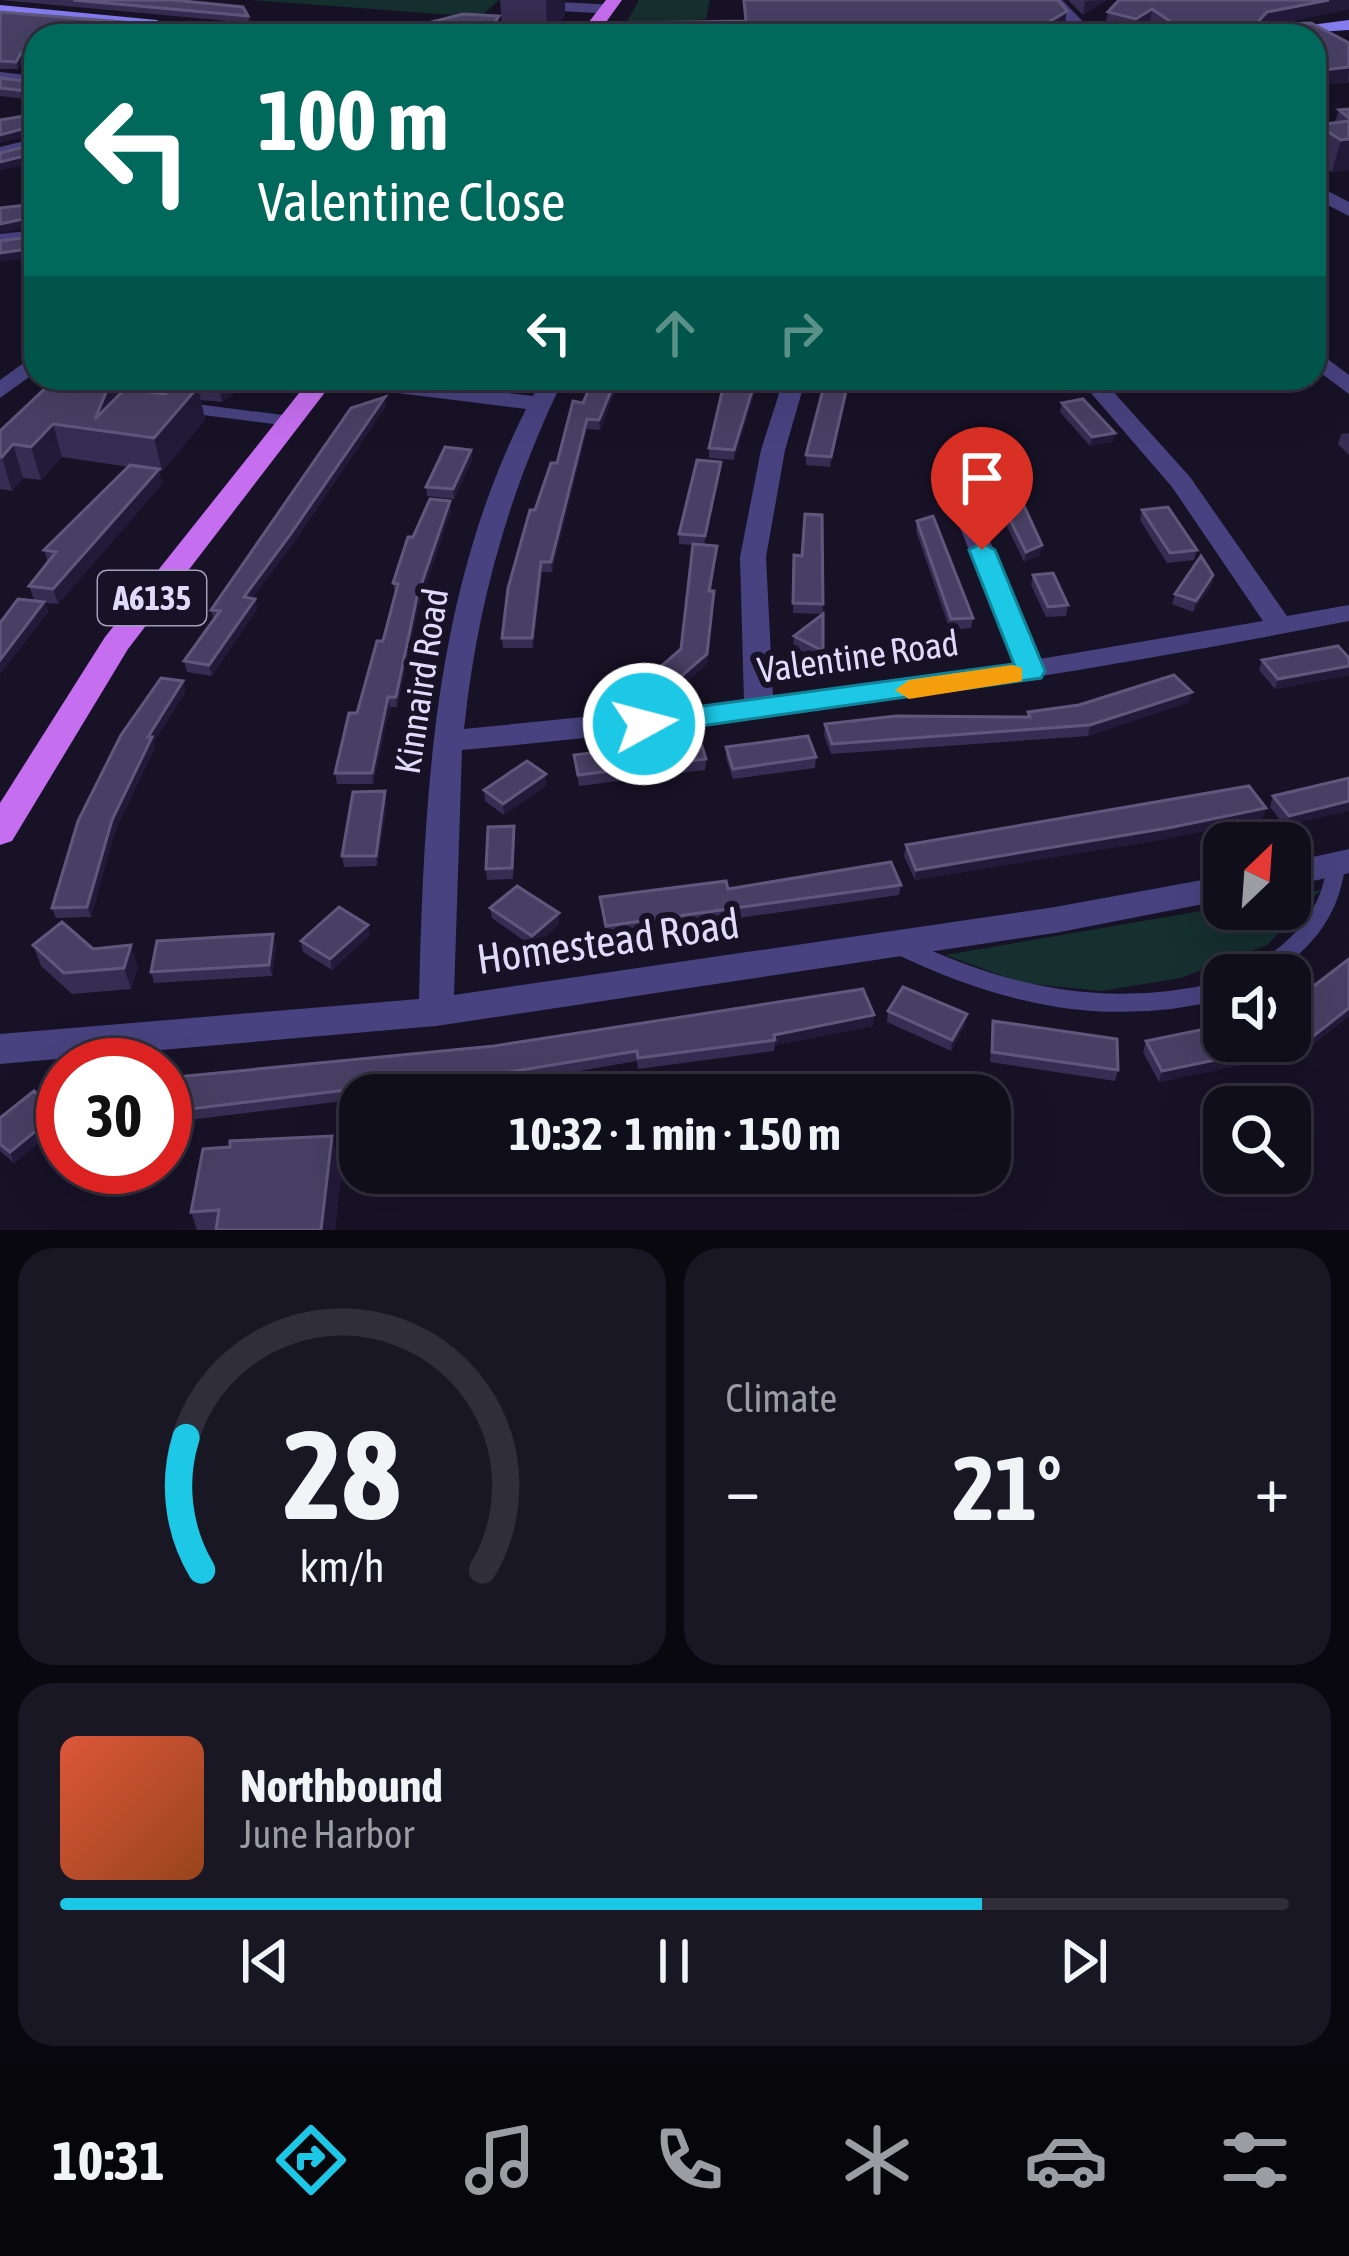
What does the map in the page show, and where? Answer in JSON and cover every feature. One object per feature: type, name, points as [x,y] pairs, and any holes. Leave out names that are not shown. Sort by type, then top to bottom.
[{"type":"main road","name":"A6135","points":[[0,832],[116,644],[315,390]]},
{"type":"street","points":[[1054,0],[1077,24]]},
{"type":"street","points":[[0,10],[141,24]]},
{"type":"street","points":[[1326,367],[1349,387]]},
{"type":"street","points":[[0,391],[24,371]]},
{"type":"street","points":[[428,390],[538,404]]},
{"type":"street","name":"Kinnaird Road","points":[[436,1012],[446,741],[465,620],[489,530],[547,390]]},
{"type":"street","points":[[758,709],[753,557],[773,450],[791,390]]},
{"type":"street","points":[[1100,390],[1181,482],[1280,626]]},
{"type":"street","points":[[965,510],[1031,671]]},
{"type":"street","name":"Valentine Road","points":[[446,741],[758,709],[1031,671],[1349,613]]},
{"type":"street","points":[[1311,870],[1342,863]]},
{"type":"street","name":"Homestead Road","points":[[0,1049],[436,1012],[896,945],[1203,892]]},
{"type":"lane","points":[[528,4],[608,3]]},
{"type":"lane","points":[[183,396],[174,406],[290,421]]},
{"type":"lane","points":[[1286,954],[1322,917],[1342,863]]},
{"type":"lane","points":[[896,945],[983,984],[1091,1006],[1141,1007],[1203,994]]},
{"type":"green space","points":[[249,0],[499,0],[480,17]]},
{"type":"green space","points":[[639,0],[710,0],[706,19],[625,24]]},
{"type":"green space","points":[[1203,911],[1203,930],[1282,930],[1267,945],[1244,954],[1203,954],[1203,970],[1181,978],[1101,991],[1022,983],[945,955]]},
{"type":"building","points":[[73,0],[173,0],[243,7],[248,16]]},
{"type":"building","points":[[744,0],[1058,0],[1067,11],[1047,23],[1024,24],[630,23],[746,21]]},
{"type":"building","points":[[1119,0],[1329,0],[1267,12],[1256,24],[1174,24],[1152,9],[1136,19],[1108,12]]},
{"type":"building","points":[[0,12],[147,24],[24,24],[24,55],[16,62],[0,61]]},
{"type":"building","points":[[463,14],[499,16],[493,24],[424,24]]},
{"type":"building","points":[[1326,31],[1349,43],[1349,67],[1326,70]]},
{"type":"building","points":[[0,78],[24,81],[24,91],[0,88]]},
{"type":"building","points":[[24,116],[24,128],[0,135],[0,120]]},
{"type":"building","points":[[1349,121],[1349,139],[1341,140],[1326,131],[1326,124]]},
{"type":"building","points":[[24,147],[24,156],[0,162],[0,153]]},
{"type":"building","points":[[24,205],[24,219],[0,224],[0,208]]},
{"type":"building","points":[[24,238],[24,250],[0,253],[0,241]]},
{"type":"building","points":[[43,390],[107,390],[95,419],[124,390],[165,394],[195,390],[154,438],[53,424],[31,447],[13,444],[0,457],[0,431]]},
{"type":"building","points":[[589,390],[612,390],[599,420],[587,419],[551,562],[541,562],[532,638],[502,638],[508,588],[530,510],[535,510],[551,463],[557,463],[573,401],[583,403]]},
{"type":"building","points":[[752,390],[734,450],[709,448],[722,392]]},
{"type":"building","points":[[823,390],[846,390],[831,457],[806,455]]},
{"type":"building","points":[[385,397],[244,597],[255,599],[209,665],[184,661],[220,611],[211,610],[351,408]]},
{"type":"building","points":[[1083,399],[1115,433],[1092,437],[1062,403]]},
{"type":"building","points":[[445,447],[471,450],[453,489],[426,487]]},
{"type":"building","points":[[697,460],[721,462],[705,536],[679,534]]},
{"type":"building","points":[[130,465],[159,469],[53,589],[29,586],[56,552],[44,550]]},
{"type":"building","points":[[1014,484],[1042,545],[1026,552],[993,485]]},
{"type":"building","points":[[430,499],[450,501],[417,597],[396,697],[388,697],[372,773],[335,773],[349,713],[357,713],[377,641],[383,641],[398,584],[393,583],[408,537],[413,537]]},
{"type":"building","points":[[1168,507],[1197,550],[1170,553],[1142,510]]},
{"type":"building","points":[[805,514],[822,515],[823,604],[793,603],[794,555],[802,556]]},
{"type":"building","points":[[933,516],[973,618],[951,619],[917,521]]},
{"type":"building","points":[[693,544],[717,546],[709,591],[714,591],[707,654],[678,679],[658,669],[681,649]]},
{"type":"building","points":[[1201,556],[1213,575],[1196,601],[1175,594]]},
{"type":"building","points":[[1053,573],[1068,605],[1048,607],[1033,575]]},
{"type":"building","points":[[18,599],[44,602],[0,660],[0,623]]},
{"type":"building","points":[[823,614],[823,651],[794,636]]},
{"type":"building","points":[[1338,646],[1349,658],[1349,666],[1278,679],[1262,660]]},
{"type":"building","points":[[1174,675],[1192,692],[1090,725],[832,744],[825,724],[896,716],[1030,717],[1028,712],[1079,705]]},
{"type":"building","points":[[161,678],[183,681],[148,737],[152,737],[112,820],[87,907],[52,908],[78,821],[121,735]]},
{"type":"building","points":[[808,736],[816,757],[733,769],[726,747]]},
{"type":"building","points":[[700,740],[706,759],[578,775],[574,755]]},
{"type":"building","points":[[527,761],[546,774],[503,804],[484,790]]},
{"type":"building","points":[[1349,778],[1349,801],[1289,816],[1273,796]]},
{"type":"building","points":[[1249,786],[1266,808],[916,870],[906,845]]},
{"type":"building","points":[[385,791],[376,856],[342,856],[353,792]]},
{"type":"building","points":[[514,826],[512,868],[486,869],[488,827]]},
{"type":"building","points":[[891,862],[901,885],[606,926],[600,897],[726,881],[728,889]]},
{"type":"building","points":[[517,886],[559,913],[532,936],[490,908]]},
{"type":"building","points":[[339,907],[368,925],[330,959],[301,941]]},
{"type":"building","points":[[62,922],[93,949],[131,945],[124,968],[64,973],[33,945]]},
{"type":"building","points":[[273,934],[269,965],[151,972],[157,941]]},
{"type":"building","points":[[1349,959],[1349,1008],[1311,1038],[1311,988]]},
{"type":"building","points":[[903,987],[967,1014],[952,1040],[888,1011]]},
{"type":"building","points":[[863,989],[874,1015],[774,1035],[775,1040],[638,1058],[637,1051],[497,1074],[339,1074],[339,1091],[192,1109],[192,1075],[494,1046]]},
{"type":"building","points":[[993,1021],[1117,1039],[1118,1070],[992,1052]]},
{"type":"building","points":[[1203,1029],[1206,1062],[1162,1071],[1146,1041]]},
{"type":"building","points":[[36,1093],[36,1131],[10,1152],[0,1144],[0,1118]]},
{"type":"building","points":[[332,1136],[321,1230],[216,1230],[219,1210],[191,1212],[203,1149],[230,1147],[230,1141]]},
{"type":"slow traffic","points":[[909,690],[1012,674]]},
{"type":"route","points":[[644,724],[1031,671],[982,550]]}]
